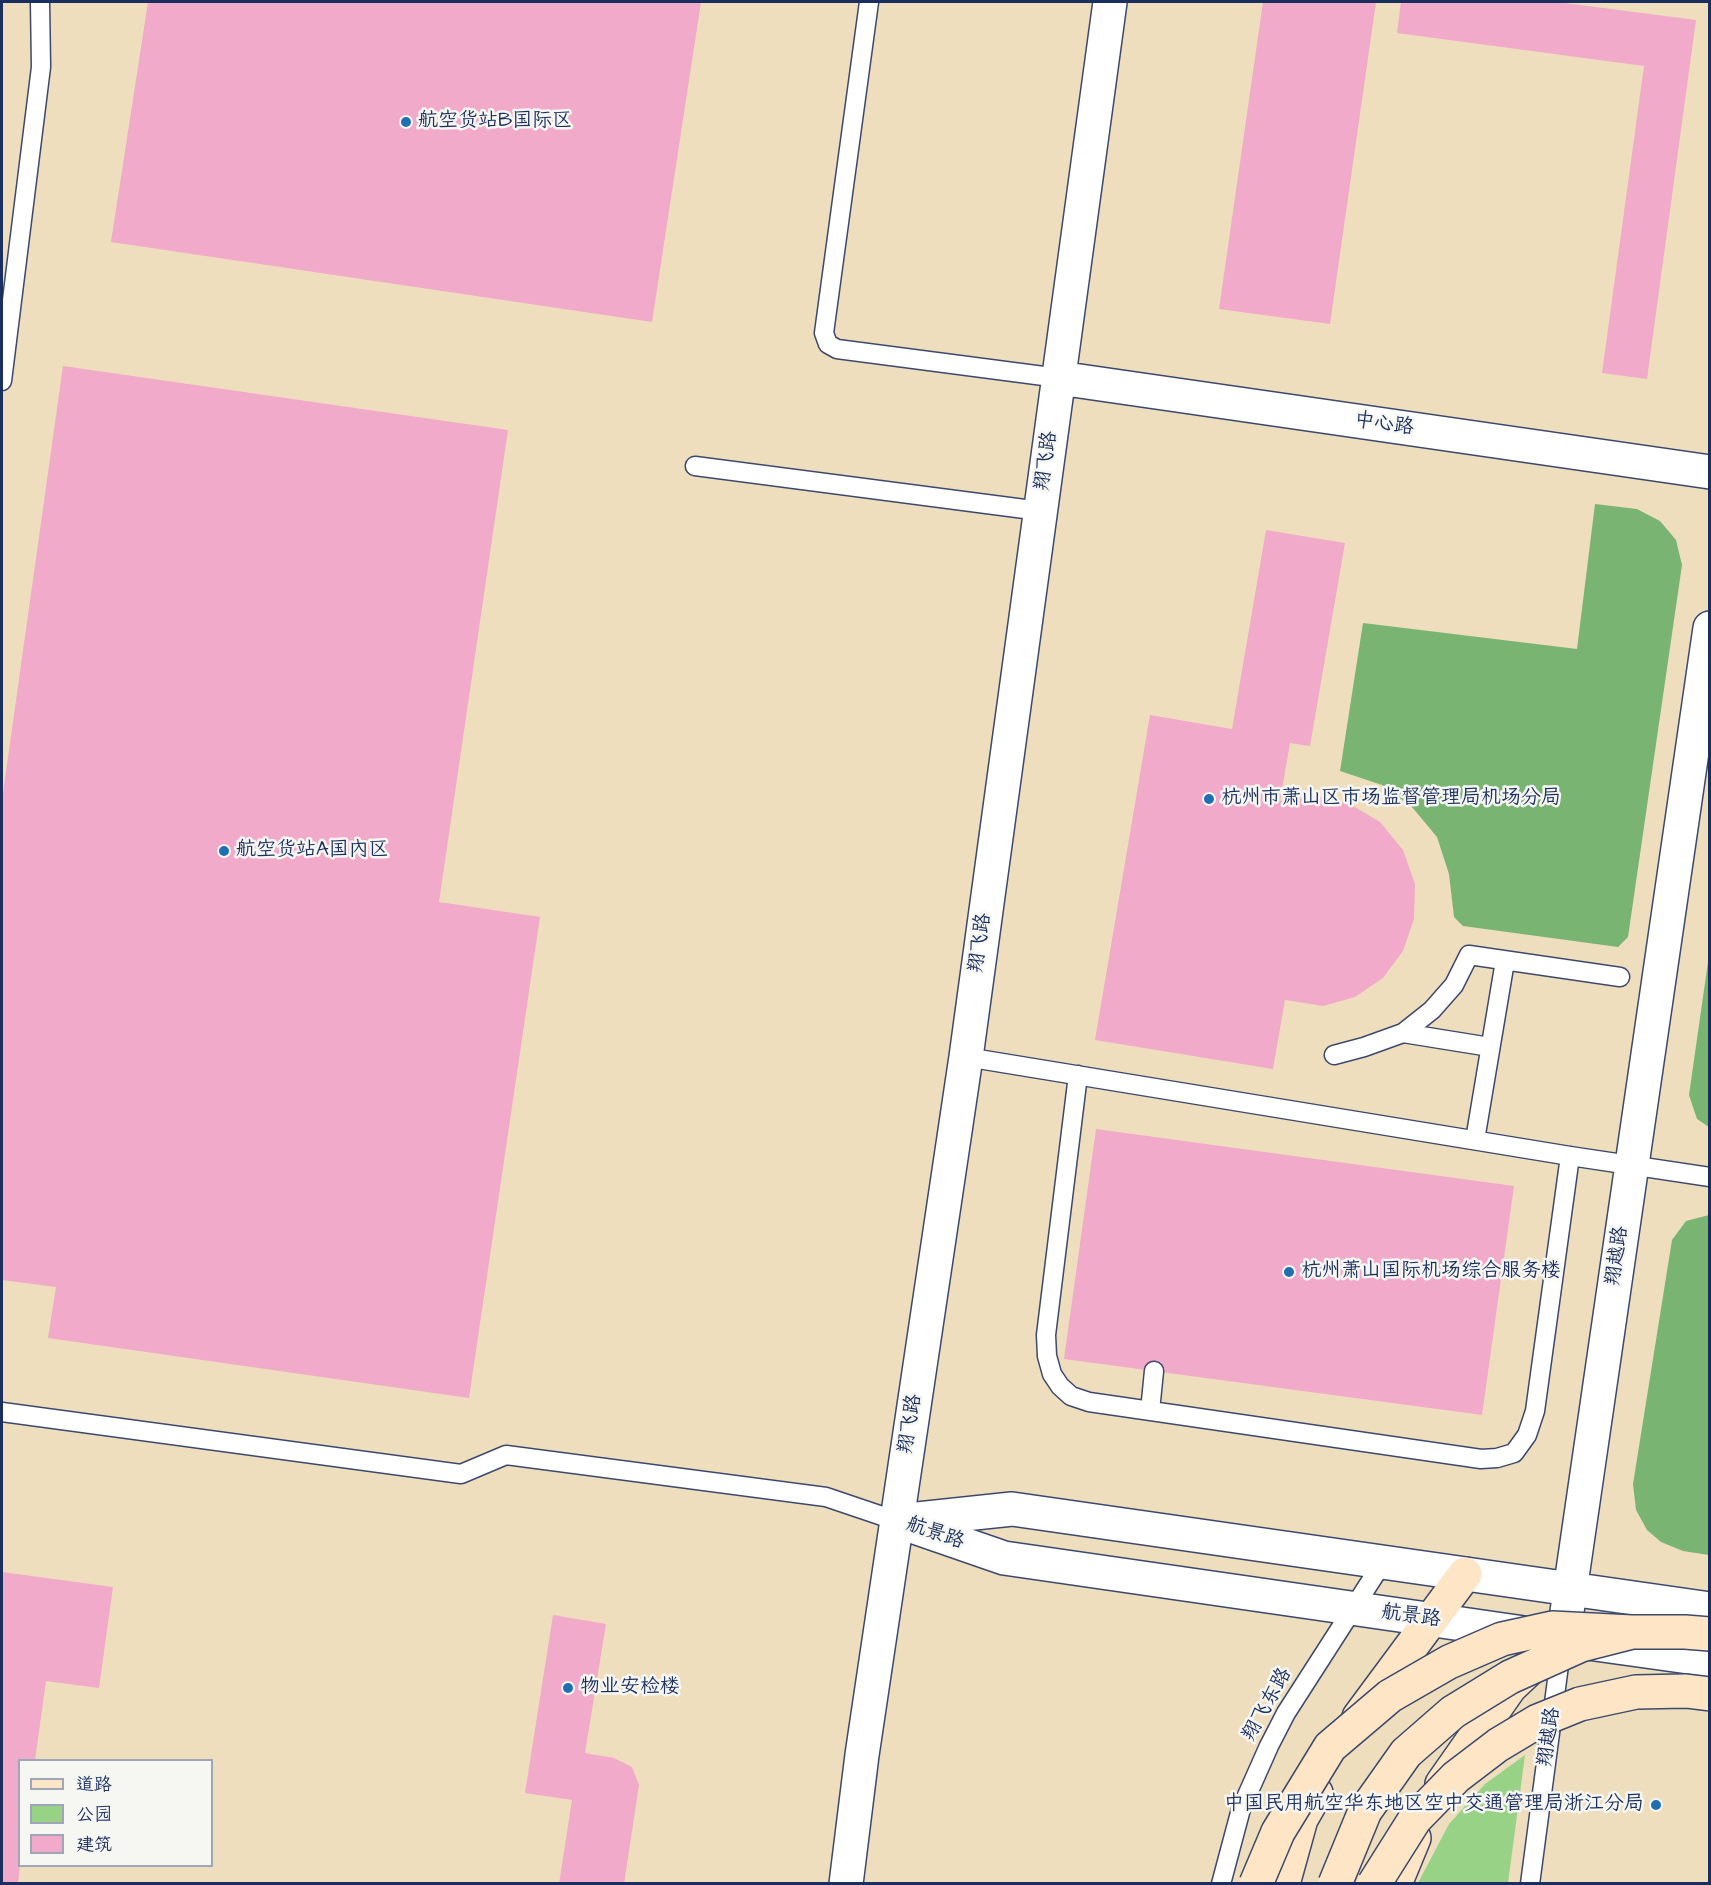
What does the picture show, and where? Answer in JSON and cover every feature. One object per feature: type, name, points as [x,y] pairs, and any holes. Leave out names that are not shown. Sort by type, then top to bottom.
[{"type":"main road","points":[[1283,1884],[1301,1819],[1363,1709],[1465,1574]]},
{"type":"main road","points":[[1256,1884],[1278,1832],[1330,1747],[1390,1696],[1449,1662],[1502,1639],[1552,1628],[1710,1634]]},
{"type":"main road","points":[[1335,1884],[1365,1811],[1406,1754],[1453,1712],[1510,1677],[1581,1645],[1632,1632]]},
{"type":"main road","points":[[1395,1884],[1416,1832],[1443,1781],[1510,1687],[1563,1639]]},
{"type":"main road","points":[[1374,1884],[1415,1819],[1456,1777],[1498,1745],[1538,1721],[1580,1704],[1636,1692],[1686,1691],[1710,1694]]},
{"type":"street","name":"翔飞路","points":[[846,1884],[864,1744],[966,1057],[1110,2]]},
{"type":"street","name":"中心路","points":[[1059,378],[1710,472]]},
{"type":"street","name":"翔越路","points":[[1563,1639],[1710,628]]},
{"type":"street","name":"航景路","points":[[897,1521],[1012,1509],[1710,1609]]},
{"type":"street","name":"航景路","points":[[897,1521],[1004,1558],[1710,1660]]},
{"type":"lane","points":[[2,381],[41,67],[40,2]]},
{"type":"lane","points":[[869,2],[824,333],[828,344],[837,349],[1059,378]]},
{"type":"lane","points":[[695,466],[1040,511]]},
{"type":"lane","points":[[1334,1055],[1403,1033],[1432,1010],[1454,984],[1469,955],[1620,977]]},
{"type":"lane","points":[[1475,1140],[1505,961]]},
{"type":"lane","points":[[1403,1033],[1490,1047]]},
{"type":"lane","points":[[966,1057],[1710,1177]]},
{"type":"lane","points":[[1078,1075],[1046,1335],[1047,1356],[1052,1374],[1071,1396],[1089,1402],[1481,1459],[1497,1458],[1514,1453],[1527,1435],[1535,1411],[1570,1156]]},
{"type":"lane","points":[[1150,1410],[1154,1371]]},
{"type":"lane","points":[[2,1412],[461,1474],[506,1455],[826,1497],[897,1521]]},
{"type":"lane","name":"翔飞东路","points":[[1221,1884],[1241,1809],[1269,1746],[1286,1713],[1383,1562]]},
{"type":"lane","name":"翔越路","points":[[1530,1884],[1563,1639]]},
{"type":"green space","points":[[1595,504],[1637,509],[1660,521],[1676,540],[1682,565],[1628,937],[1618,947],[1463,926],[1454,917],[1449,874],[1437,837],[1412,807],[1382,785],[1340,771],[1363,623],[1577,649]]},
{"type":"green space","points":[[1709,955],[1709,1127],[1697,1119],[1689,1095]]},
{"type":"green space","points":[[1710,1215],[1709,1555],[1683,1551],[1661,1542],[1647,1530],[1636,1510],[1633,1484],[1672,1240],[1686,1221]]},
{"type":"green space","points":[[1525,1755],[1508,1883],[1418,1883],[1449,1824],[1485,1784]]},
{"type":"building","name":"航空货站B国际区","points":[[148,2],[701,2],[652,322],[111,242]]},
{"type":"building","points":[[1263,2],[1376,2],[1330,324],[1219,309]]},
{"type":"building","points":[[1401,2],[1557,2],[1696,20],[1647,379],[1602,373],[1644,66],[1397,33]]},
{"type":"building","name":"航空货站A国内区","points":[[63,366],[508,430],[439,902],[540,917],[469,1398],[48,1338],[56,1287],[2,1280],[2,800]]},
{"type":"building","name":"杭州市萧山区市场监督管理局机场分局","points":[[1266,530],[1345,543],[1310,746],[1290,743],[1280,801],[1316,796],[1350,804],[1380,822],[1403,850],[1415,884],[1414,919],[1403,951],[1383,978],[1355,997],[1323,1006],[1285,1000],[1273,1069],[1095,1040],[1150,715],[1232,729]]},
{"type":"building","name":"杭州萧山国际机场综合服务楼","points":[[1096,1129],[1514,1186],[1482,1415],[1064,1359]]},
{"type":"building","points":[[2,1572],[113,1587],[99,1688],[46,1681],[35,1759],[18,1759],[18,1867],[20,1867],[18,1884],[2,1884]]},
{"type":"building","name":"物业安检楼","points":[[553,1615],[606,1624],[585,1753],[614,1758],[632,1767],[639,1785],[624,1884],[559,1884],[572,1800],[525,1793]]},
{"type":"place","name":"航空货站B国际区","points":[[406,122]]},
{"type":"place","name":"杭州市萧山区市场监督管理局机场分局","points":[[1209,799]]},
{"type":"place","name":"航空货站A国内区","points":[[224,851]]},
{"type":"place","name":"杭州萧山国际机场综合服务楼","points":[[1289,1272]]},
{"type":"place","name":"物业安检楼","points":[[568,1688]]},
{"type":"place","name":"中国民用航空华东地区空中交通管理局浙江分局","points":[[1656,1805]]}]
